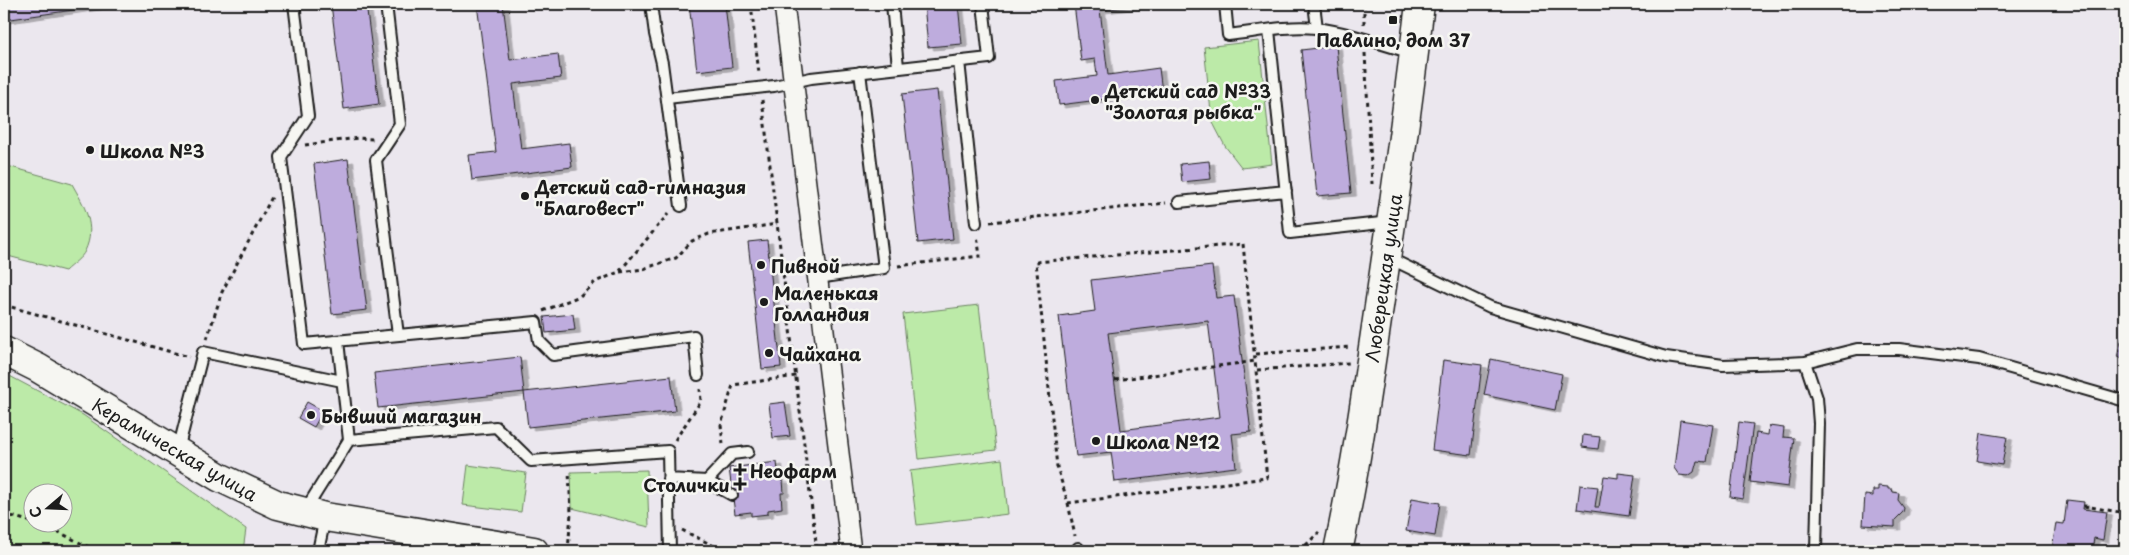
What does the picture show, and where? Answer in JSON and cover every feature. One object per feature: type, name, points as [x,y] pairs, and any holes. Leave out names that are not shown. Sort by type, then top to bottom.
[{"type":"main road","name":"Люберецкая улица","points":[[1338,551],[1355,464],[1391,222],[1420,4]]},
{"type":"main road","name":"Керамическая улица","points":[[4,351],[38,368],[177,453],[253,495],[278,505],[314,515],[439,540],[534,551]]},
{"type":"street","points":[[784,4],[851,551]]},
{"type":"lane","points":[[294,4],[308,116],[281,157],[304,344],[536,322],[539,341],[553,355],[694,336],[698,375]]},
{"type":"lane","points":[[386,4],[400,124],[376,160],[398,335]]},
{"type":"lane","points":[[651,4],[667,98],[680,201]]},
{"type":"lane","points":[[892,4],[898,67]]},
{"type":"lane","points":[[667,98],[761,87],[898,67],[989,58],[983,4]]},
{"type":"lane","points":[[1224,4],[1228,35],[1269,30],[1317,28],[1365,38],[1414,54]]},
{"type":"lane","points":[[1314,4],[1317,28]]},
{"type":"lane","points":[[1269,30],[1290,233],[1391,222]]},
{"type":"lane","points":[[959,61],[976,223]]},
{"type":"lane","points":[[818,278],[884,268],[860,72]]},
{"type":"lane","points":[[1179,202],[1286,191]]},
{"type":"lane","points":[[1386,257],[1490,307],[1666,357],[1723,365],[1805,362],[1857,349],[1908,350],[1979,358],[2125,401]]},
{"type":"lane","points":[[318,551],[314,515],[349,440],[338,341]]},
{"type":"lane","points":[[177,453],[202,354],[342,381]]},
{"type":"lane","points":[[1805,362],[1817,398],[1820,423],[1816,551]]},
{"type":"lane","points":[[349,440],[496,427],[531,461],[668,450],[670,551]]},
{"type":"lane","points":[[707,481],[732,454],[748,452]]},
{"type":"lane","points":[[668,479],[707,481],[732,495]]},
{"type":"path","points":[[751,4],[817,551]]},
{"type":"path","points":[[1372,185],[1364,6],[1381,4]]},
{"type":"path","points":[[287,147],[358,138],[378,140],[391,138]]},
{"type":"path","points":[[4,305],[192,358],[202,354],[222,292],[283,176]]},
{"type":"path","points":[[620,272],[680,201]]},
{"type":"path","points":[[884,268],[980,256],[976,223],[1179,202]]},
{"type":"path","points":[[536,322],[544,309],[580,296],[595,282],[620,272],[643,270],[676,258],[692,241],[709,234],[777,224]]},
{"type":"path","points":[[1068,503],[1267,478],[1256,354],[1243,244],[1036,262],[1057,467],[1068,503],[1078,550]]},
{"type":"path","points":[[1256,354],[1357,346]]},
{"type":"path","points":[[1115,380],[1256,361]]},
{"type":"path","points":[[1257,370],[1354,363]]},
{"type":"path","points":[[668,450],[701,401],[698,375]]},
{"type":"path","points":[[726,461],[721,425],[733,384],[796,376]]},
{"type":"path","points":[[568,551],[571,513],[569,458]]},
{"type":"path","points":[[2084,506],[2125,513]]},
{"type":"path","points":[[4,514],[22,519]]},
{"type":"path","points":[[669,523],[718,548],[737,551]]},
{"type":"path","points":[[58,532],[96,551]]},
{"type":"path","points":[[1247,551],[1267,549],[1271,551]]},
{"type":"green space","points":[[1259,41],[1272,164],[1242,168],[1225,146],[1212,121],[1204,47]]},
{"type":"green space","points":[[4,165],[72,184],[88,216],[90,233],[84,254],[65,271],[4,255]]},
{"type":"green space","points":[[979,305],[996,450],[919,459],[903,314]]},
{"type":"green space","points":[[4,373],[83,415],[246,529],[243,551],[4,551]]},
{"type":"green space","points":[[1002,459],[1008,514],[917,525],[910,471]]},
{"type":"green space","points":[[468,465],[526,473],[521,512],[463,505]]},
{"type":"green space","points":[[647,470],[649,527],[572,508],[571,472]]},
{"type":"building","points":[[4,4],[115,4],[4,20]]},
{"type":"building","points":[[331,4],[366,4],[379,104],[344,109]]},
{"type":"building","points":[[477,4],[503,4],[510,60],[558,54],[561,78],[513,84],[521,149],[569,143],[572,167],[472,180],[469,155],[496,152]]},
{"type":"building","points":[[689,4],[725,4],[732,67],[697,71]]},
{"type":"building","points":[[924,4],[958,4],[962,44],[928,47]]},
{"type":"building","points":[[1074,4],[1151,4],[1100,10],[1108,75],[1159,68],[1162,92],[1059,105],[1056,81],[1097,76],[1095,59],[1081,61]]},
{"type":"building","points":[[1336,46],[1351,193],[1317,196],[1301,50]]},
{"type":"building","points":[[937,90],[953,239],[918,243],[902,94]]},
{"type":"building","points":[[348,159],[367,310],[332,314],[314,164]]},
{"type":"building","points":[[1209,161],[1211,179],[1182,182],[1180,164]]},
{"type":"building","points":[[767,240],[781,367],[762,369],[748,242]]},
{"type":"building","points":[[1212,266],[1216,298],[1234,296],[1251,432],[1232,434],[1236,467],[1115,482],[1111,452],[1076,456],[1059,316],[1095,311],[1091,280]],"holes":[[[1208,321],[1220,417],[1121,430],[1108,333]]]},
{"type":"building","points":[[573,314],[575,330],[546,333],[544,317]]},
{"type":"building","points":[[2125,327],[2125,359],[2117,357]]},
{"type":"building","points":[[520,357],[524,392],[378,408],[374,373]]},
{"type":"building","points":[[1491,359],[1562,374],[1555,410],[1484,395]]},
{"type":"building","points":[[1443,360],[1482,365],[1471,455],[1432,450]]},
{"type":"building","points":[[671,376],[675,411],[528,427],[524,392]]},
{"type":"building","name":"Бывший магазин","points":[[307,402],[323,411],[314,427],[298,418]]},
{"type":"building","points":[[785,402],[790,436],[773,438],[769,404]]},
{"type":"building","points":[[1680,420],[1713,425],[1707,462],[1697,461],[1694,472],[1688,476],[1679,475],[1674,468]]},
{"type":"building","points":[[1739,422],[1753,424],[1743,499],[1730,497]]},
{"type":"building","points":[[1769,426],[1784,428],[1783,437],[1794,438],[1788,487],[1750,482],[1756,433],[1768,435]]},
{"type":"building","points":[[1981,433],[2007,437],[2002,465],[1977,461]]},
{"type":"building","points":[[1583,435],[1600,437],[1598,449],[1582,447]]},
{"type":"building","points":[[777,462],[779,480],[783,480],[784,493],[781,493],[782,508],[768,510],[768,514],[751,516],[751,512],[735,514],[729,468]]},
{"type":"building","points":[[1618,473],[1635,475],[1629,516],[1577,509],[1580,485],[1598,487],[1595,507],[1599,507],[1604,476],[1618,478]]},
{"type":"building","points":[[1878,486],[1888,487],[1893,492],[1899,493],[1898,500],[1904,508],[1903,512],[1895,520],[1895,527],[1863,525],[1865,495],[1873,496],[1873,490],[1878,490]]},
{"type":"building","points":[[1412,498],[1440,503],[1435,536],[1406,531]]},
{"type":"building","points":[[2067,500],[2084,502],[2083,509],[2107,512],[2103,540],[2094,538],[2092,551],[2052,550],[2056,523],[2064,524]]},
{"type":"place","name":"Павлино, дом 37","points":[[1393,20]]},
{"type":"place","name":"Детский сад №33 \"Золотая рыбка\"","points":[[1095,100]]},
{"type":"place","name":"Школа №3","points":[[90,150]]},
{"type":"place","name":"Детский сад-гимназия \"Благовест\"","points":[[525,196]]},
{"type":"place","name":"Пивной","points":[[761,265]]},
{"type":"place","name":"Маленькая Голландия","points":[[764,302]]},
{"type":"place","name":"Чайхана","points":[[769,353]]},
{"type":"place","name":"Бывший магазин","points":[[311,415]]},
{"type":"place","name":"Школа №12","points":[[1096,441]]},
{"type":"place","name":"Неофарм","points":[[740,470]]},
{"type":"place","name":"Столички","points":[[740,484]]}]
